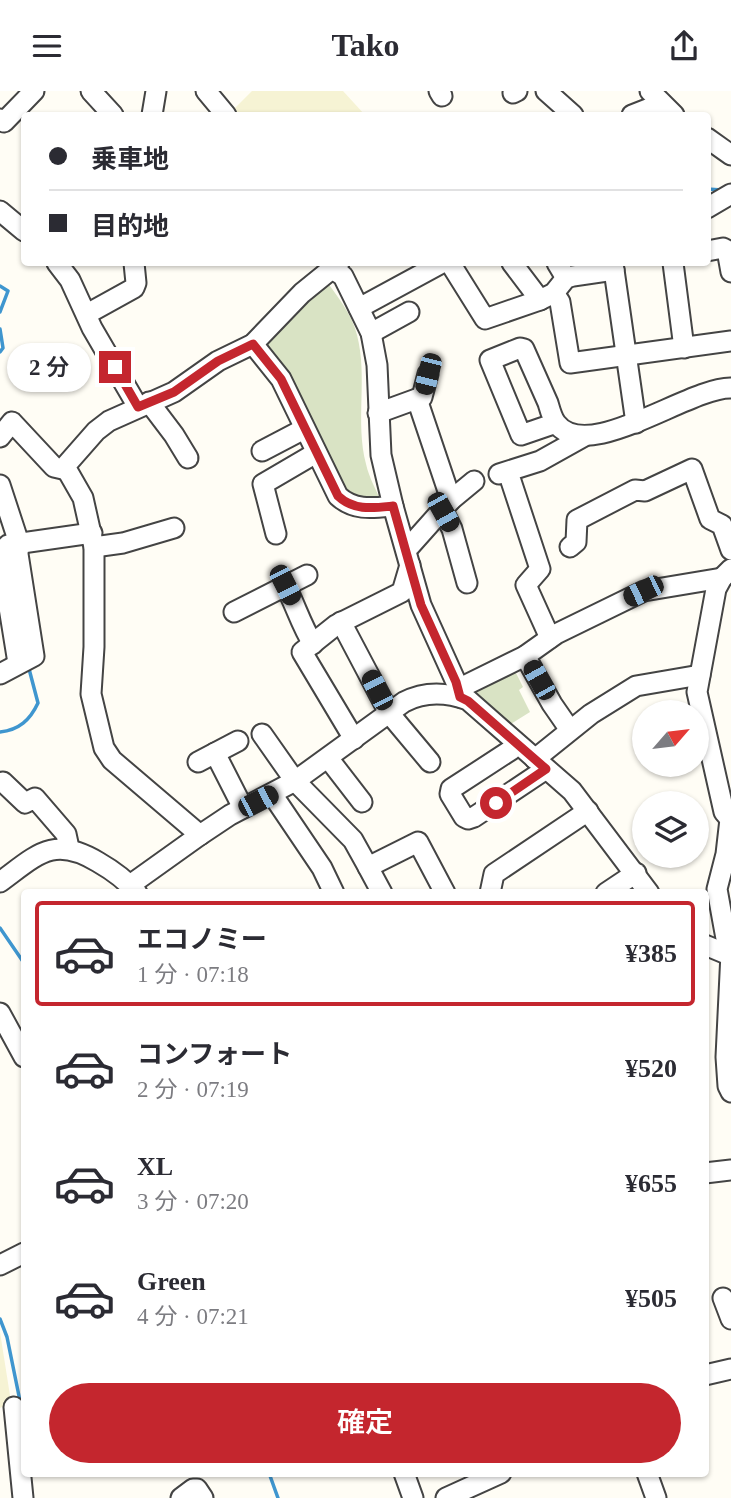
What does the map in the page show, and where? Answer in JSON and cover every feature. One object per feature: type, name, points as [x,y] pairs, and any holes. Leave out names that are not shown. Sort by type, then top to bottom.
[{"type":"street","points":[[0,118],[4,122],[34,91]]},
{"type":"street","points":[[91,91],[110,112]]},
{"type":"street","points":[[152,112],[156,91]]},
{"type":"street","points":[[546,91],[570,112]]},
{"type":"street","points":[[212,93],[224,112]]},
{"type":"street","points":[[639,112],[661,103]]},
{"type":"street","points":[[711,141],[731,155]]},
{"type":"street","points":[[711,206],[731,194]]},
{"type":"street","points":[[0,211],[21,229]]},
{"type":"street","points":[[711,250],[727,250],[731,272]]},
{"type":"street","points":[[59,266],[70,280],[92,328],[144,405],[174,435],[188,459]]},
{"type":"street","points":[[87,314],[134,288],[134,266]]},
{"type":"street","points":[[200,835],[112,760],[104,748],[91,694],[94,647],[93,540],[83,498],[67,470],[67,464],[96,431],[109,421],[174,392],[218,361],[253,344],[329,266],[342,276],[371,333],[377,365],[381,455],[393,506],[421,605],[460,694],[572,791],[646,889]]},
{"type":"street","points":[[359,308],[436,266]]},
{"type":"street","points":[[452,266],[485,319],[554,283],[614,266],[636,423]]},
{"type":"street","points":[[518,266],[554,283],[560,302],[570,363],[731,341]]},
{"type":"street","points":[[673,266],[684,348]]},
{"type":"street","points":[[371,333],[409,312]]},
{"type":"street","points":[[253,344],[281,379],[335,491],[345,503],[362,509],[393,506]]},
{"type":"street","points":[[378,413],[422,397],[428,374]]},
{"type":"street","points":[[550,638],[526,585],[540,569],[505,477],[583,437],[636,423],[707,392],[731,388]]},
{"type":"street","points":[[417,399],[467,583]]},
{"type":"street","points":[[0,437],[12,422],[54,467],[67,470]]},
{"type":"street","points":[[556,423],[569,435],[583,437]]},
{"type":"street","points":[[262,451],[304,429]]},
{"type":"street","points":[[276,534],[263,484],[316,453]]},
{"type":"street","points":[[570,547],[576,542],[578,520],[635,490],[646,491],[692,469],[710,519],[722,525],[731,550]]},
{"type":"street","points":[[354,739],[302,652],[341,622],[402,591],[410,546],[474,481]]},
{"type":"street","points":[[0,485],[6,547]]},
{"type":"street","points":[[6,547],[93,540],[123,543],[174,527]]},
{"type":"street","points":[[0,674],[34,656],[18,554],[6,547]]},
{"type":"street","points":[[460,694],[466,685],[525,656],[550,638],[643,591],[727,573]]},
{"type":"street","points":[[727,573],[716,590],[697,692],[724,813],[730,819],[718,889],[730,954],[726,1057],[728,1086],[731,1092]]},
{"type":"street","points":[[234,612],[307,575]]},
{"type":"street","points":[[285,585],[298,609],[299,622],[313,644]]},
{"type":"street","points":[[341,622],[389,713],[430,762]]},
{"type":"street","points":[[525,656],[570,730]]},
{"type":"street","points":[[517,744],[451,789],[450,794],[464,817],[474,817],[541,764],[570,730],[636,686],[700,675]]},
{"type":"street","points":[[0,882],[38,855],[49,850],[69,848],[102,864],[134,889],[200,835],[243,808],[295,781],[404,702],[428,693],[460,694]]},
{"type":"street","points":[[261,734],[295,781],[353,840],[380,889]]},
{"type":"street","points":[[198,762],[238,741]]},
{"type":"street","points":[[215,753],[243,808]]},
{"type":"street","points":[[328,758],[362,802]]},
{"type":"street","points":[[2,782],[25,803],[35,798],[66,834],[69,848]]},
{"type":"street","points":[[272,794],[322,868],[332,889]]},
{"type":"street","points":[[486,889],[494,874],[588,811]]},
{"type":"street","points":[[368,867],[418,842],[443,889]]},
{"type":"street","points":[[612,889],[636,873]]},
{"type":"street","points":[[709,946],[730,954]]},
{"type":"street","points":[[0,1013],[21,1051]]},
{"type":"street","points":[[709,1173],[731,1170]]},
{"type":"street","points":[[0,1265],[21,1254]]},
{"type":"street","points":[[723,1298],[731,1319]]},
{"type":"street","points":[[709,1374],[731,1369]]},
{"type":"street","points":[[13,1407],[23,1498]]},
{"type":"street","points":[[405,1477],[413,1498]]},
{"type":"street","points":[[648,1477],[656,1498]]},
{"type":"street","points":[[446,1498],[466,1480]]},
{"type":"street","points":[[181,1498],[192,1489],[197,1489],[203,1498]]},
{"type":"shaded area","points":[[252,91],[343,91],[362,112],[231,112]]},
{"type":"shaded area","points":[[0,1332],[11,1402],[0,1408]]},
{"type":"green space","points":[[325,279],[355,327],[362,367],[363,448],[369,474],[382,504],[347,501],[260,343]]},
{"type":"green space","points":[[513,667],[523,687],[519,690],[530,712],[506,727],[468,687]]},
{"type":"waterway","points":[[711,189],[722,190]]},
{"type":"waterway","points":[[0,286],[8,291],[0,312]]},
{"type":"waterway","points":[[0,329],[3,348],[0,352]]},
{"type":"waterway","points":[[0,732],[23,723],[38,703],[28,665]]},
{"type":"waterway","points":[[0,928],[21,959]]},
{"type":"waterway","points":[[0,1319],[7,1337],[20,1401]]},
{"type":"waterway","points":[[270,1477],[278,1498]]},
{"type":"route","points":[[115,367],[138,407],[174,392],[218,361],[253,344],[281,379],[338,496],[345,503],[362,509],[393,506],[421,605],[460,691],[460,697],[546,769],[496,803]]}]
